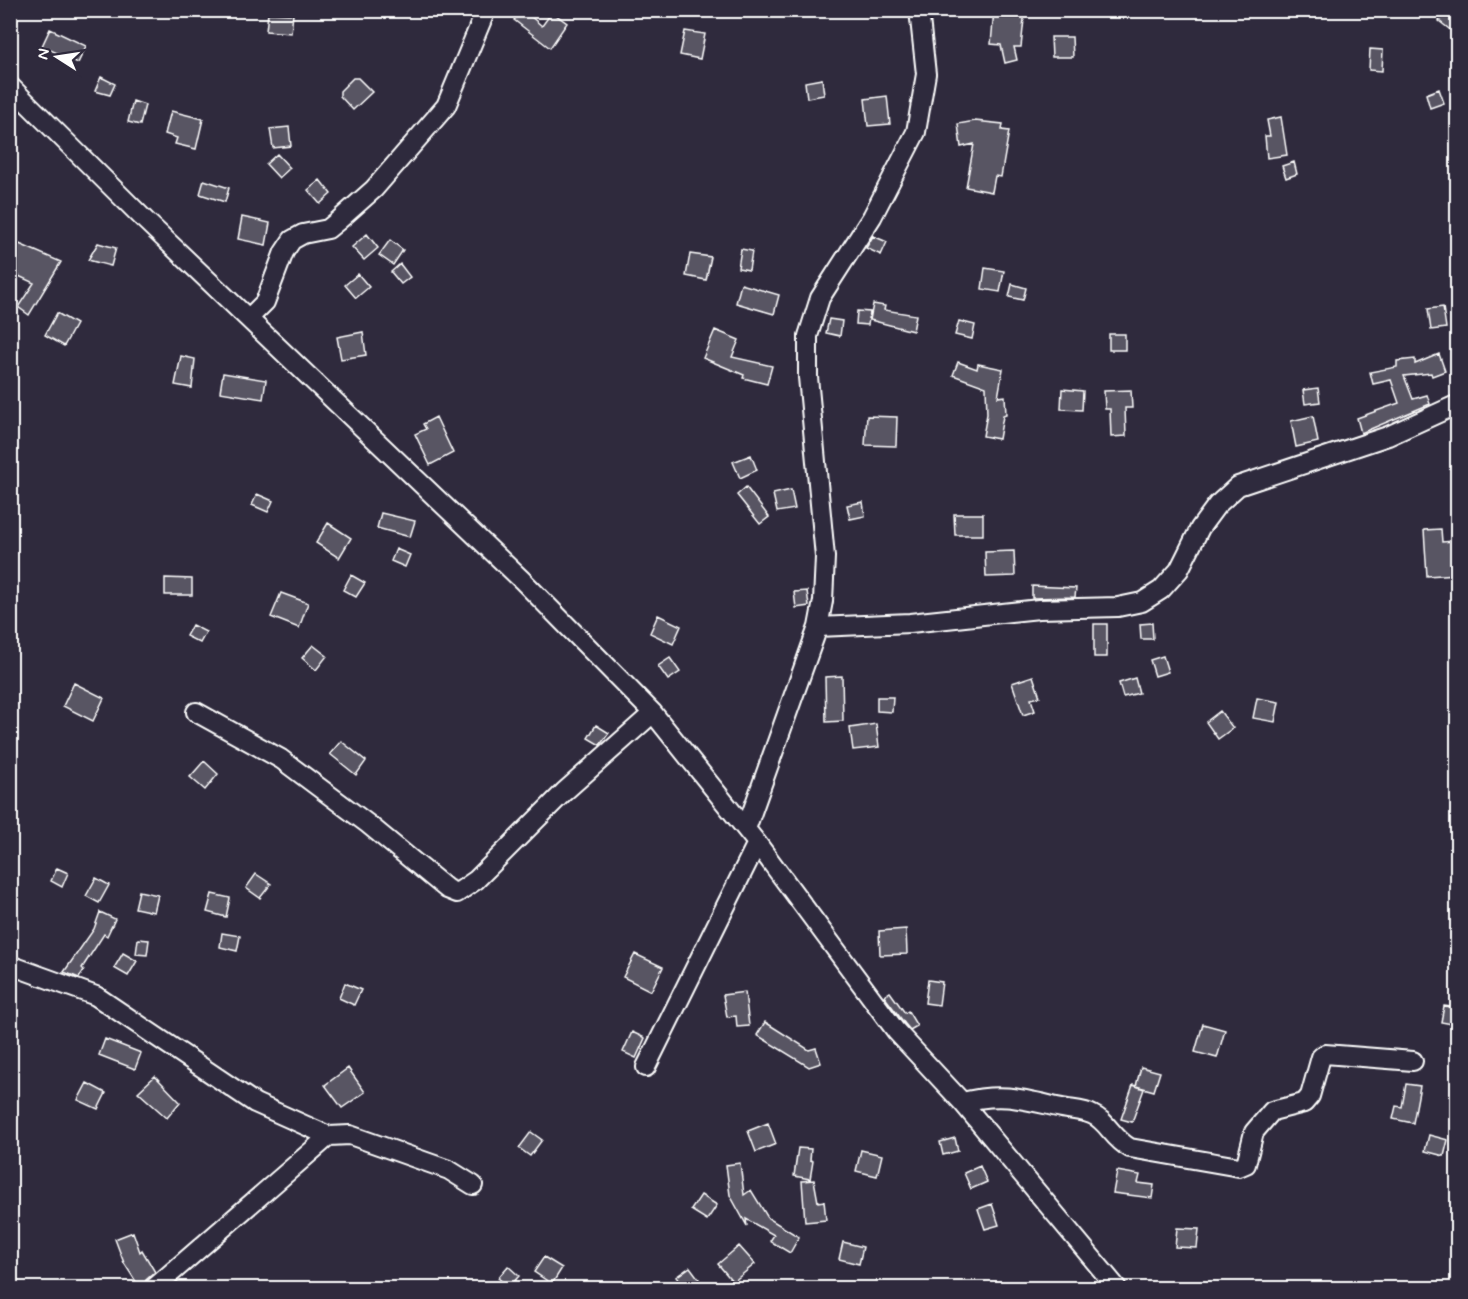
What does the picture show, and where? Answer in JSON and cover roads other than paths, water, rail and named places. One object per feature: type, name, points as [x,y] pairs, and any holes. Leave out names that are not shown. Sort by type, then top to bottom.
[{"type":"street","points":[[249,318],[265,302],[284,252],[292,240],[303,234],[328,229],[339,220],[374,189],[446,106],[486,10]]},
{"type":"street","points":[[646,1067],[751,836],[818,627],[823,602],[825,557],[808,377],[808,336],[820,298],[872,217],[916,132],[926,74],[919,10]]},
{"type":"street","points":[[10,86],[522,580],[653,713],[751,836],[896,1031],[962,1102],[1117,1288]]},
{"type":"street","points":[[818,627],[909,623],[1039,609],[1118,607],[1142,602],[1161,590],[1179,570],[1200,528],[1217,505],[1239,486],[1388,436],[1458,404]]},
{"type":"street","points":[[196,712],[281,759],[368,824],[447,890],[457,893],[476,880],[564,792],[653,713]]},
{"type":"street","points":[[10,965],[96,996],[255,1103],[329,1136],[350,1135],[449,1170],[473,1185]]},
{"type":"street","points":[[962,1102],[988,1096],[1007,1096],[1094,1115],[1110,1130],[1116,1141],[1130,1148],[1239,1167],[1246,1164],[1254,1132],[1272,1112],[1304,1103],[1310,1096],[1322,1057],[1325,1054],[1413,1061]]},
{"type":"street","points":[[154,1288],[329,1136]]}]
